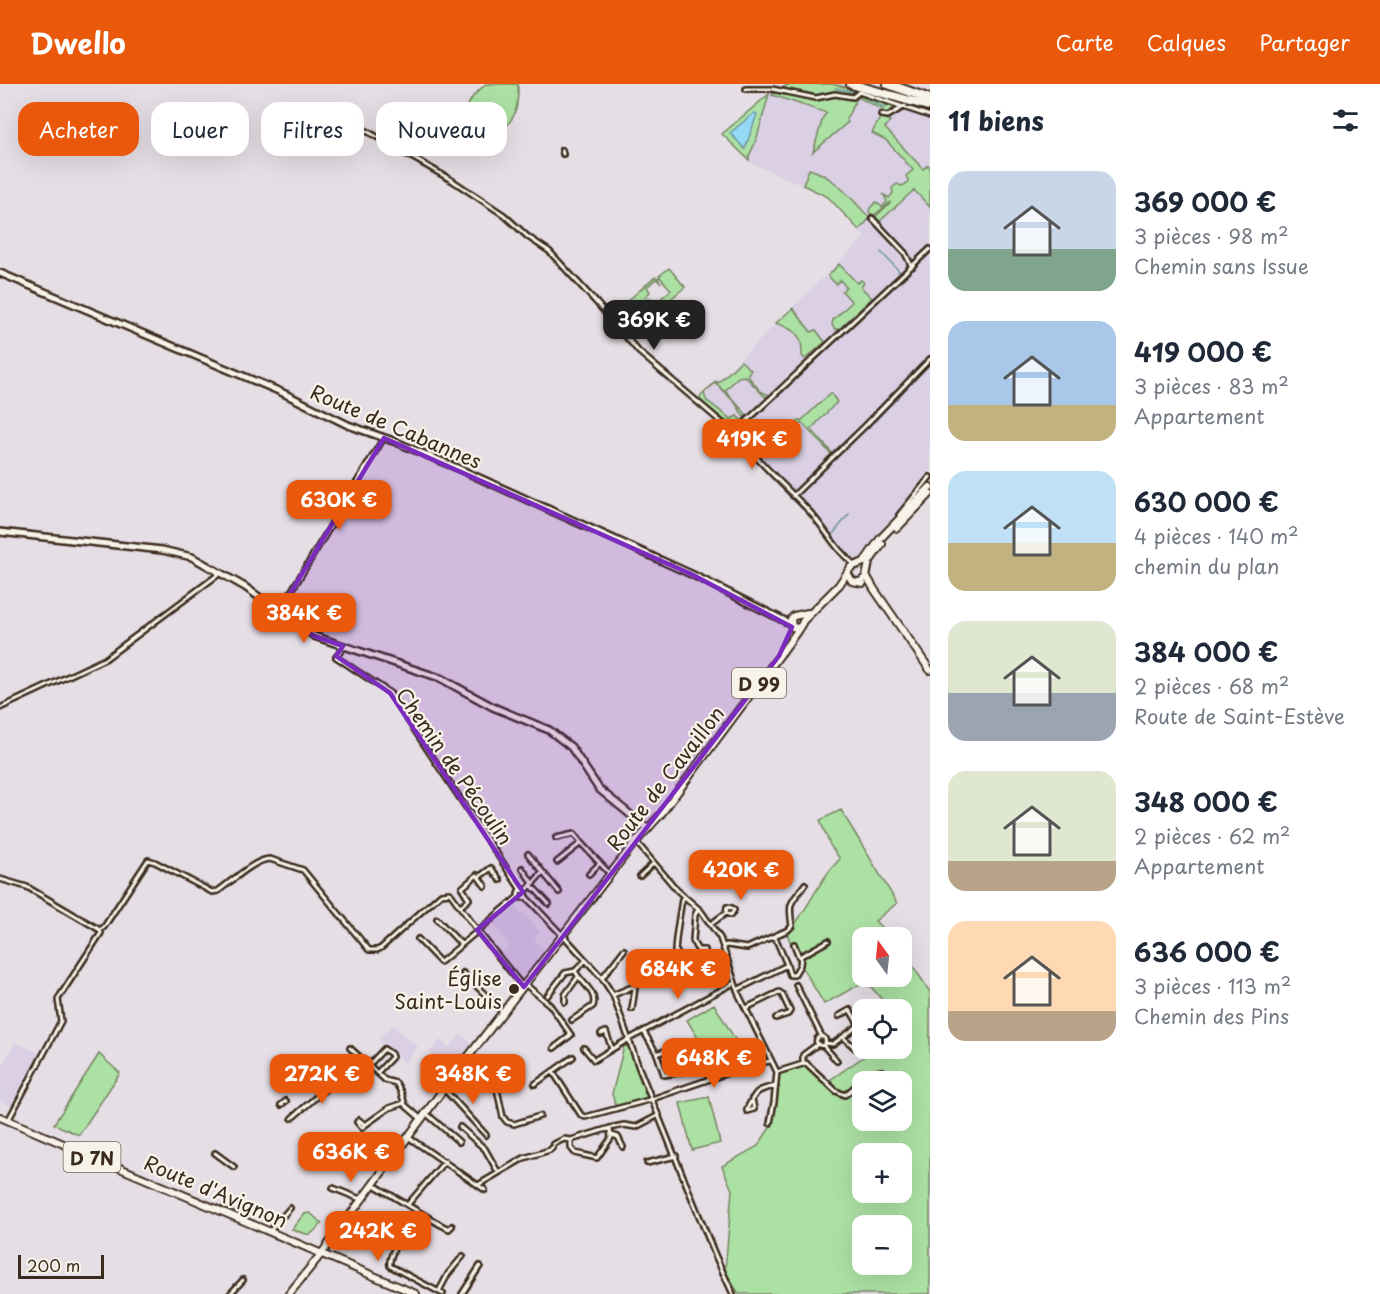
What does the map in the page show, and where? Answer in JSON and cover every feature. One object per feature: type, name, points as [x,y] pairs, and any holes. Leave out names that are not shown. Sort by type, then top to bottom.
[{"type":"highway","points":[[851,84],[929,104]]},
{"type":"highway","points":[[867,84],[929,104]]},
{"type":"highway","points":[[888,84],[929,104]]},
{"type":"main road","name":"Route de Cabannes","points":[[0,273],[281,392],[348,425],[455,467],[576,521],[777,618],[796,622]]},
{"type":"main road","name":"Route de Cavaillon","points":[[321,1253],[503,1012],[560,943],[563,936],[726,727],[790,639],[796,622],[813,610],[852,570],[864,562],[880,539],[930,488]]},
{"type":"main road","points":[[860,582],[872,557],[885,540],[930,494]]},
{"type":"main road","points":[[0,532],[174,552],[192,557],[245,587],[314,636],[440,678],[493,707],[549,730],[571,747],[599,789],[648,829]]},
{"type":"main road","points":[[852,570],[866,573]]},
{"type":"main road","points":[[852,570],[860,582],[874,589]]},
{"type":"main road","points":[[866,573],[874,589],[930,670]]},
{"type":"main road","name":"Route d'Avignon","points":[[0,1118],[321,1253]]},
{"type":"main road","name":"D 99","points":[[290,1294],[321,1253]]},
{"type":"main road","name":"D 7N","points":[[321,1253],[416,1294]]},
{"type":"street","points":[[746,89],[771,89],[816,98],[836,94],[853,97],[859,92],[930,116]]},
{"type":"street","points":[[881,115],[888,116],[905,106]]},
{"type":"street","points":[[364,129],[453,181],[504,215],[528,237],[549,251],[639,352],[728,427],[736,431],[756,459],[808,511],[846,557],[852,570]]},
{"type":"street","points":[[872,218],[905,253],[912,267]]},
{"type":"street","points":[[736,431],[930,249]]},
{"type":"street","points":[[793,496],[930,359]]},
{"type":"street","points":[[279,612],[383,439]]},
{"type":"street","points":[[880,539],[930,477]]},
{"type":"street","points":[[846,557],[852,570]]},
{"type":"street","points":[[0,708],[105,659],[221,573]]},
{"type":"street","name":"Chemin de Pécoulin","points":[[345,645],[336,657],[390,693],[524,893],[602,978],[613,995],[652,1099],[733,1294]]},
{"type":"street","points":[[556,838],[574,834],[610,875]]},
{"type":"street","points":[[636,842],[711,924],[723,946],[734,983],[777,1072],[770,1123]]},
{"type":"street","points":[[557,862],[581,843]]},
{"type":"street","points":[[528,854],[559,892]]},
{"type":"street","points":[[8,1121],[61,1021],[58,999],[101,933],[100,930],[148,860],[212,892],[218,891],[267,858],[303,870],[365,947],[373,951],[381,948],[445,892],[450,893],[477,930],[525,986],[550,1005],[571,1035],[554,1048]]},
{"type":"street","points":[[640,876],[654,863]]},
{"type":"street","points":[[589,874],[599,864]]},
{"type":"street","points":[[461,906],[468,901],[462,888],[463,885],[477,875],[479,877],[491,868],[500,880]]},
{"type":"street","points":[[522,868],[549,904]]},
{"type":"street","points":[[519,896],[522,898],[542,873]]},
{"type":"street","points":[[479,877],[485,886]]},
{"type":"street","points":[[0,879],[27,887],[100,930]]},
{"type":"street","points":[[723,946],[747,948],[775,937],[792,926],[790,904],[806,884]]},
{"type":"street","points":[[418,939],[440,962],[519,896],[519,892],[524,893]]},
{"type":"street","points":[[676,951],[683,963],[677,967],[676,951],[684,897]]},
{"type":"street","points":[[698,909],[695,915],[693,940],[698,950]]},
{"type":"street","points":[[711,924],[726,913]]},
{"type":"street","points":[[436,919],[460,944]]},
{"type":"street","points":[[775,937],[790,975],[793,976],[798,969],[802,955],[828,941]]},
{"type":"street","points":[[794,944],[800,959]]},
{"type":"street","points":[[602,978],[624,950]]},
{"type":"street","points":[[547,996],[565,973],[575,971],[586,960]]},
{"type":"street","points":[[737,990],[787,965]]},
{"type":"street","points":[[572,1020],[595,1003],[594,995],[575,971]]},
{"type":"street","points":[[463,973],[503,1012]]},
{"type":"street","points":[[565,1002],[565,995],[578,977]]},
{"type":"street","points":[[584,1048],[594,1060],[734,983]]},
{"type":"street","points":[[796,985],[825,1039],[824,1044],[837,1061]]},
{"type":"street","points":[[613,995],[634,988],[633,1009]]},
{"type":"street","points":[[746,1008],[779,992],[790,1011],[776,1018]]},
{"type":"street","points":[[839,1016],[850,1010],[852,1013]]},
{"type":"street","points":[[803,1063],[803,1055],[818,1044],[831,1045],[852,1031]]},
{"type":"street","points":[[601,1034],[606,1032],[612,1049]]},
{"type":"street","points":[[644,1032],[657,1054],[664,1075],[690,1069]]},
{"type":"street","points":[[818,1044],[817,1039],[822,1037]]},
{"type":"street","points":[[844,1038],[852,1045]]},
{"type":"street","points":[[657,1054],[678,1044]]},
{"type":"street","points":[[350,1048],[385,1080],[396,1083],[404,1102],[459,1142]]},
{"type":"street","points":[[369,1065],[384,1049],[391,1054],[392,1057],[377,1073]]},
{"type":"street","points":[[669,1050],[678,1070],[677,1073]]},
{"type":"street","points":[[535,1084],[573,1057]]},
{"type":"street","points":[[468,1058],[496,1089],[503,1117],[507,1122],[514,1124],[540,1116]]},
{"type":"street","points":[[553,1072],[583,1116],[607,1112],[652,1099],[751,1065],[771,1061]]},
{"type":"street","points":[[777,1072],[806,1063],[836,1091],[845,1095],[852,1091]]},
{"type":"street","points":[[310,1099],[291,1117],[338,1078]]},
{"type":"street","points":[[752,1099],[758,1090],[776,1086]]},
{"type":"street","points":[[444,1089],[486,1135]]},
{"type":"street","points":[[281,1105],[286,1101]]},
{"type":"street","points":[[365,1125],[388,1108],[404,1102]]},
{"type":"street","points":[[478,1185],[524,1158],[550,1150],[564,1138],[571,1140],[624,1125],[636,1127],[659,1115]]},
{"type":"street","points":[[460,1127],[488,1154],[498,1172]]},
{"type":"street","points":[[571,1140],[570,1145],[575,1153],[596,1158],[600,1156],[612,1136],[610,1128]]},
{"type":"street","points":[[612,1136],[617,1136],[622,1147]]},
{"type":"street","points":[[408,1137],[485,1190]]},
{"type":"street","points":[[215,1153],[234,1167]]},
{"type":"street","points":[[647,1163],[676,1156]]},
{"type":"street","points":[[409,1203],[445,1161]]},
{"type":"street","points":[[373,1184],[441,1225],[449,1229],[452,1226]]},
{"type":"street","points":[[333,1188],[362,1199]]},
{"type":"street","points":[[270,1231],[290,1208]]},
{"type":"street","points":[[351,1214],[395,1241],[390,1266],[443,1294]]},
{"type":"street","points":[[439,1291],[448,1274],[463,1256]]},
{"type":"street","points":[[462,1294],[480,1266]]},
{"type":"street","points":[[230,1294],[243,1280]]},
{"type":"highlighted area","points":[[384,438],[691,574],[792,627],[779,656],[524,987],[477,930],[523,892],[390,693],[336,656],[343,646],[314,636],[279,612]]},
{"type":"shaded area","points":[[785,84],[839,84],[867,90],[930,110],[930,474],[862,559],[857,562],[847,555],[806,506],[767,468],[741,436],[698,400],[865,237],[828,197],[752,163],[722,134],[769,94]]},
{"type":"shaded area","points":[[514,904],[540,932],[535,936],[537,938],[534,941],[547,951],[523,982],[499,955],[510,946],[492,922]]},
{"type":"shaded area","points":[[393,1025],[418,1047],[405,1063],[378,1039]]},
{"type":"shaded area","points":[[461,1034],[474,1046],[453,1073],[429,1052],[441,1040],[449,1047]]},
{"type":"shaded area","points":[[15,1042],[41,1054],[13,1107],[0,1101],[0,1071]]},
{"type":"green space","points":[[486,84],[518,84],[515,114],[507,125],[507,102],[470,102]]},
{"type":"green space","points":[[789,84],[831,84],[859,90],[851,96],[839,93],[817,97],[781,89]]},
{"type":"green space","points":[[777,91],[817,99],[836,95],[850,98],[858,93],[901,106],[886,114],[882,113],[883,110],[858,97],[846,119],[848,122],[813,152],[823,117],[827,113],[772,95]]},
{"type":"green space","points":[[769,94],[756,141],[749,160],[722,134]]},
{"type":"green space","points":[[881,116],[890,121],[885,128],[923,169],[928,165],[930,167],[930,207],[914,190],[879,222],[875,217],[891,202],[873,216],[869,212],[870,208],[876,202],[882,207],[887,202],[884,195],[889,198],[893,193],[892,188],[897,184],[902,186],[909,182],[906,176],[913,170],[886,140],[872,133]]},
{"type":"green space","points":[[809,169],[835,183],[870,218],[859,230],[828,197],[803,185]]},
{"type":"green space","points":[[839,264],[857,283],[861,280],[864,283],[861,287],[872,298],[839,329],[835,329],[832,325],[833,320],[852,302],[842,291],[846,287],[840,280],[836,284],[828,276]]},
{"type":"green space","points":[[669,268],[685,287],[630,333],[619,319],[614,323],[609,317],[655,277],[659,278],[661,283],[656,279],[647,287],[650,292],[645,297],[659,300],[671,290],[659,276]]},
{"type":"green space","points":[[793,308],[811,332],[816,330],[825,342],[805,359],[802,356],[801,343],[796,334],[776,323]]},
{"type":"green space","points":[[741,361],[751,370],[748,376],[760,391],[769,395],[768,398],[765,397],[745,376],[738,377],[725,391],[747,415],[744,417],[736,404],[717,384],[715,383],[704,393],[716,381],[718,383]]},
{"type":"green space","points":[[704,393],[706,400],[731,419],[737,416],[743,422],[733,427],[700,400]]},
{"type":"green space","points":[[831,393],[837,402],[811,429],[832,455],[802,423],[792,430],[792,427]]},
{"type":"green space","points":[[841,810],[897,903],[875,921],[881,927],[852,927],[852,987],[855,987],[824,1004],[798,960],[787,934],[801,916],[825,876],[840,859],[830,845],[820,820]]},
{"type":"green space","points":[[912,964],[930,992],[930,1294],[739,1294],[725,1271],[732,1190],[722,1166],[758,1146],[771,1126],[780,1073],[805,1065],[824,1084],[860,1059],[912,1059],[912,999],[881,999],[871,987],[912,987]]},
{"type":"green space","points":[[714,1004],[742,1051],[715,1067],[687,1020]]},
{"type":"green space","points":[[624,1046],[629,1047],[647,1099],[616,1108],[612,1094]]},
{"type":"green space","points":[[99,1054],[120,1073],[79,1135],[54,1124]]},
{"type":"green space","points":[[709,1097],[720,1143],[692,1150],[680,1103]]},
{"type":"green space","points":[[310,1213],[322,1223],[312,1233],[306,1234],[292,1229],[304,1214]]},
{"type":"water","points":[[754,113],[757,114],[745,149],[730,133]]},
{"type":"waterway","points":[[835,88],[854,92]]},
{"type":"waterway","points":[[859,95],[885,108]]},
{"type":"waterway","points":[[881,252],[899,271],[899,275],[892,281]]},
{"type":"waterway","points":[[914,261],[923,253]]},
{"type":"waterway","points":[[886,294],[905,276]]},
{"type":"waterway","points":[[885,288],[888,285]]},
{"type":"waterway","points":[[874,298],[881,292]]},
{"type":"waterway","points":[[856,322],[880,300]]},
{"type":"waterway","points":[[840,329],[870,301]]},
{"type":"waterway","points":[[848,330],[851,327]]},
{"type":"waterway","points":[[835,342],[845,333]]},
{"type":"waterway","points":[[786,381],[830,340]]},
{"type":"waterway","points":[[819,357],[830,346]]},
{"type":"waterway","points":[[875,421],[930,364]]},
{"type":"waterway","points":[[798,376],[804,371]]},
{"type":"waterway","points":[[780,394],[795,379]]},
{"type":"waterway","points":[[768,404],[775,398]]},
{"type":"waterway","points":[[752,412],[761,404]]},
{"type":"waterway","points":[[756,415],[766,406]]},
{"type":"waterway","points":[[745,426],[750,421]]},
{"type":"waterway","points":[[738,425],[742,422]]},
{"type":"waterway","points":[[863,432],[870,426]]},
{"type":"waterway","points":[[836,450],[853,434]]},
{"type":"waterway","points":[[814,479],[859,436]]},
{"type":"waterway","points":[[816,469],[828,458]]},
{"type":"waterway","points":[[806,480],[813,473]]},
{"type":"waterway","points":[[800,493],[811,482]]},
{"type":"waterway","points":[[833,534],[849,514]]},
{"type":"place","name":"Église Saint-Louis","points":[[514,989]]}]
